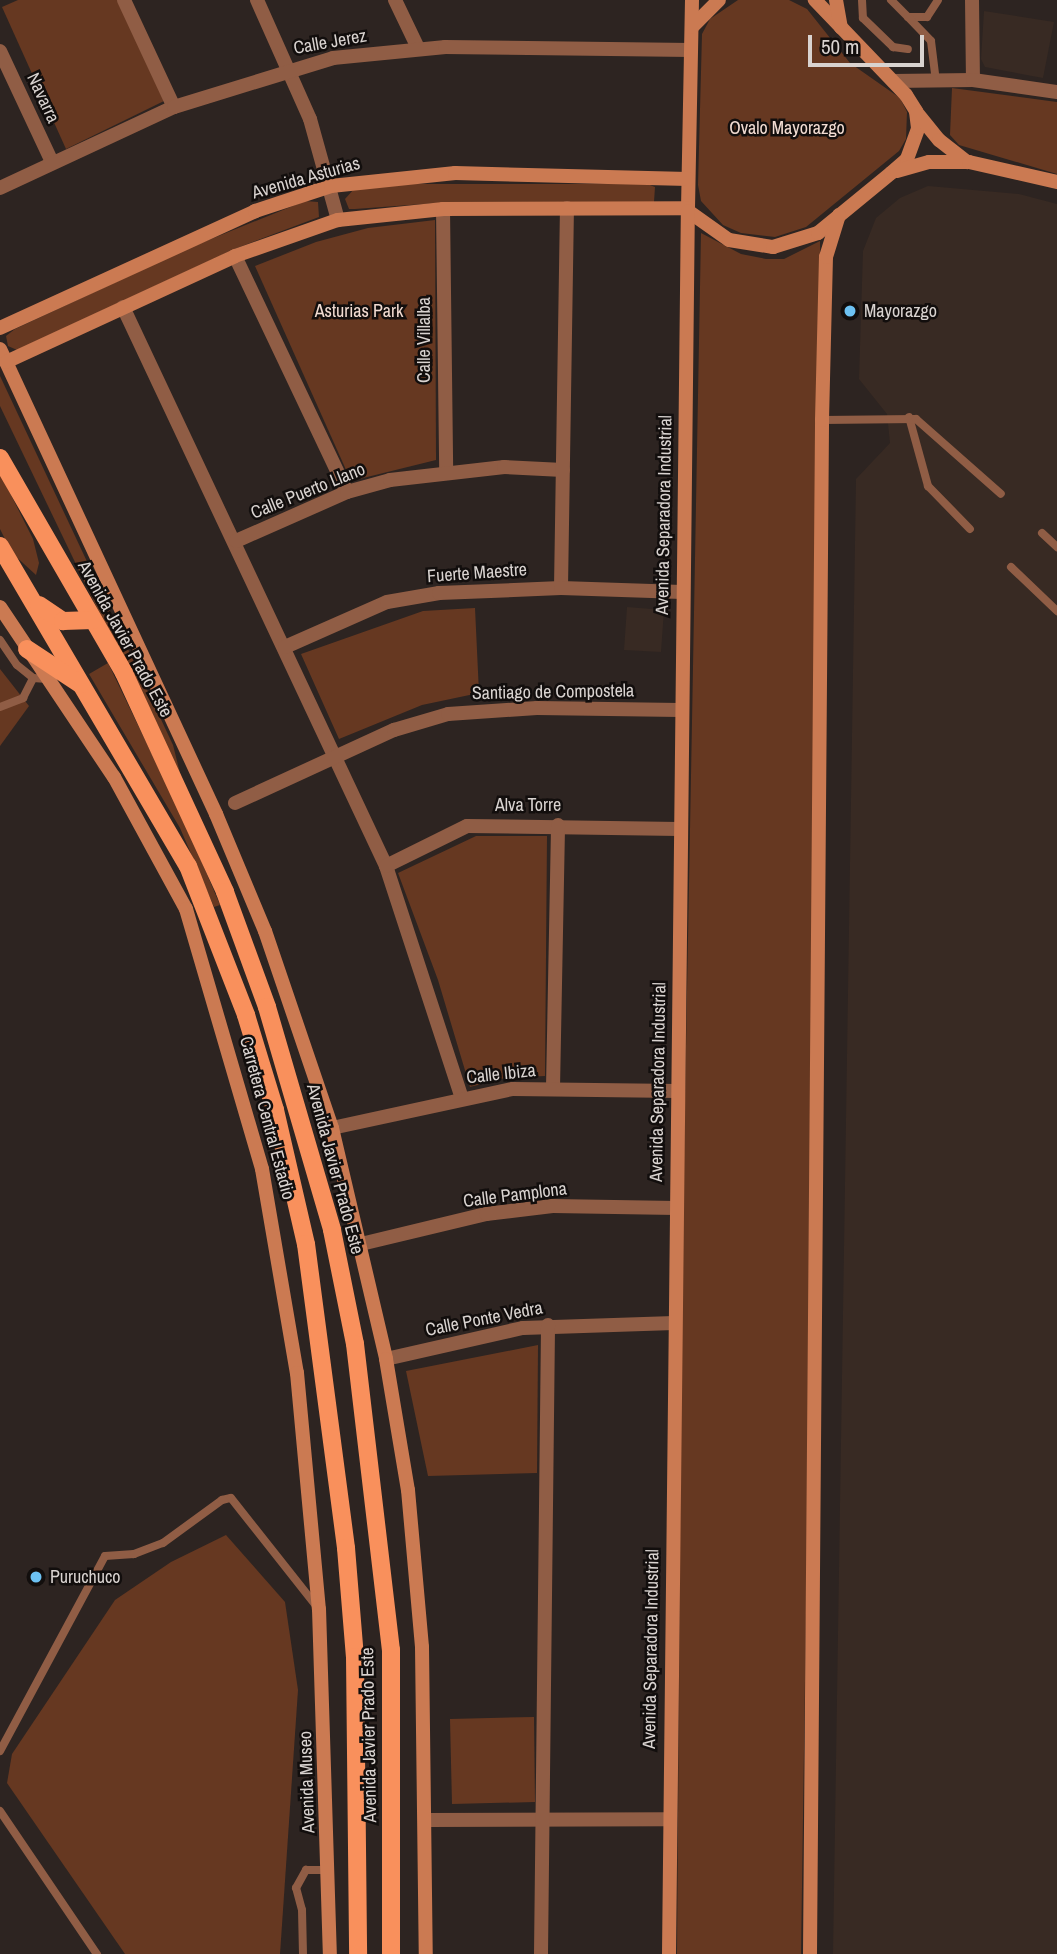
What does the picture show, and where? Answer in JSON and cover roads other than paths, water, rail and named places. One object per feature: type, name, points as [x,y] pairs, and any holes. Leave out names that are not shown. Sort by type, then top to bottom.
[{"type":"main road","name":"Avenida Javier Prado Este","points":[[0,458],[130,686],[225,892],[267,1007],[332,1230],[355,1344],[391,1650],[391,1954]]},
{"type":"main road","name":"Avenida Javier Prado Este","points":[[0,546],[188,866],[217,935],[275,1110],[306,1244],[329,1406],[355,1657],[358,1954]]},
{"type":"main road","points":[[30,597],[63,621],[93,620]]},
{"type":"main road","points":[[27,649],[85,687]]},
{"type":"street","points":[[124,0],[174,107]]},
{"type":"street","points":[[257,0],[289,69],[331,186],[338,220]]},
{"type":"street","points":[[395,0],[418,48]]},
{"type":"street","points":[[692,0],[692,27]]},
{"type":"street","points":[[692,27],[719,0]]},
{"type":"street","points":[[815,0],[893,81],[939,140],[969,162]]},
{"type":"street","points":[[836,0],[841,29]]},
{"type":"street","points":[[972,0],[972,80]]},
{"type":"street","name":"Avenida Separadora Industrial","points":[[669,1954],[668,1819],[678,1091],[680,710],[692,27]]},
{"type":"street","name":"Calle Jerez","points":[[0,188],[174,107],[289,69],[333,58],[418,48],[691,50]]},
{"type":"street","name":"Navarra","points":[[0,51],[52,162]]},
{"type":"street","points":[[893,81],[972,80],[1057,92]]},
{"type":"street","points":[[426,1954],[428,1819],[421,1634],[408,1490],[386,1359],[332,1128],[265,932],[216,814],[3,356],[123,307],[235,256],[338,220],[443,209],[688,210],[729,240],[773,247],[818,233],[891,173],[915,143],[916,111]]},
{"type":"street","points":[[891,173],[929,162],[969,162],[1057,182]]},
{"type":"street","name":"Avenida Asturias","points":[[0,328],[255,211],[331,186],[455,173],[688,179]]},
{"type":"street","points":[[561,588],[567,208]]},
{"type":"street","name":"Calle Villalba","points":[[443,209],[446,471]]},
{"type":"street","points":[[810,1954],[822,420],[826,257],[839,215]]},
{"type":"street","points":[[235,256],[347,492]]},
{"type":"street","points":[[123,307],[236,541],[386,866],[462,1098]]},
{"type":"street","name":"Calle Puerto Llano","points":[[236,541],[347,492],[446,471],[563,470]]},
{"type":"street","name":"Fuerte Maestre","points":[[285,647],[387,603],[475,589],[561,588],[682,592]]},
{"type":"street","name":"Carretera Central Estadio","points":[[0,607],[27,649],[40,678],[158,850],[186,909],[229,1048],[262,1169],[283,1273],[319,1609]]},
{"type":"street","name":"Santiago de Compostela","points":[[235,803],[394,730],[448,714],[537,708],[680,710]]},
{"type":"street","points":[[553,1088],[558,825]]},
{"type":"street","name":"Alva Torre","points":[[386,866],[461,827],[558,825],[679,829]]},
{"type":"street","name":"Calle Ibiza","points":[[332,1128],[462,1098],[553,1088],[678,1091]]},
{"type":"street","name":"Calle Pamplona","points":[[361,1244],[486,1214],[553,1206],[676,1208]]},
{"type":"street","name":"Calle Ponte Vedra","points":[[386,1359],[548,1325],[674,1323]]},
{"type":"street","points":[[541,1954],[548,1325]]},
{"type":"street","name":"Avenida Museo","points":[[319,1609],[330,1954]]},
{"type":"street","points":[[428,1819],[668,1819]]},
{"type":"lane","points":[[862,0],[863,18],[893,47],[908,48]]},
{"type":"lane","points":[[891,0],[931,41],[936,80]]},
{"type":"lane","points":[[908,17],[927,17],[938,0]]},
{"type":"lane","points":[[908,417],[928,486],[970,529]]},
{"type":"lane","points":[[822,420],[916,418],[1001,494]]},
{"type":"lane","points":[[1042,533],[1057,547]]},
{"type":"lane","points":[[1011,566],[1057,611]]},
{"type":"lane","name":"Carretera Central Estadio","points":[[0,640],[17,665],[40,678]]},
{"type":"lane","points":[[0,707],[23,698],[40,678]]},
{"type":"lane","points":[[0,1751],[105,1556],[134,1554],[163,1543],[222,1500],[231,1498],[319,1609]]},
{"type":"lane","points":[[0,1811],[97,1954]]},
{"type":"lane","points":[[303,1954],[302,1910],[296,1888],[306,1870],[329,1870]]},
{"type":"place","name":"Mayorazgo","points":[[850,311]]},
{"type":"place","name":"Puruchuco","points":[[36,1577]]},
{"type":"park label","name":"Ovalo Mayorazgo","points":[[787,128]]},
{"type":"park label","name":"Asturias Park","points":[[359,311]]}]
